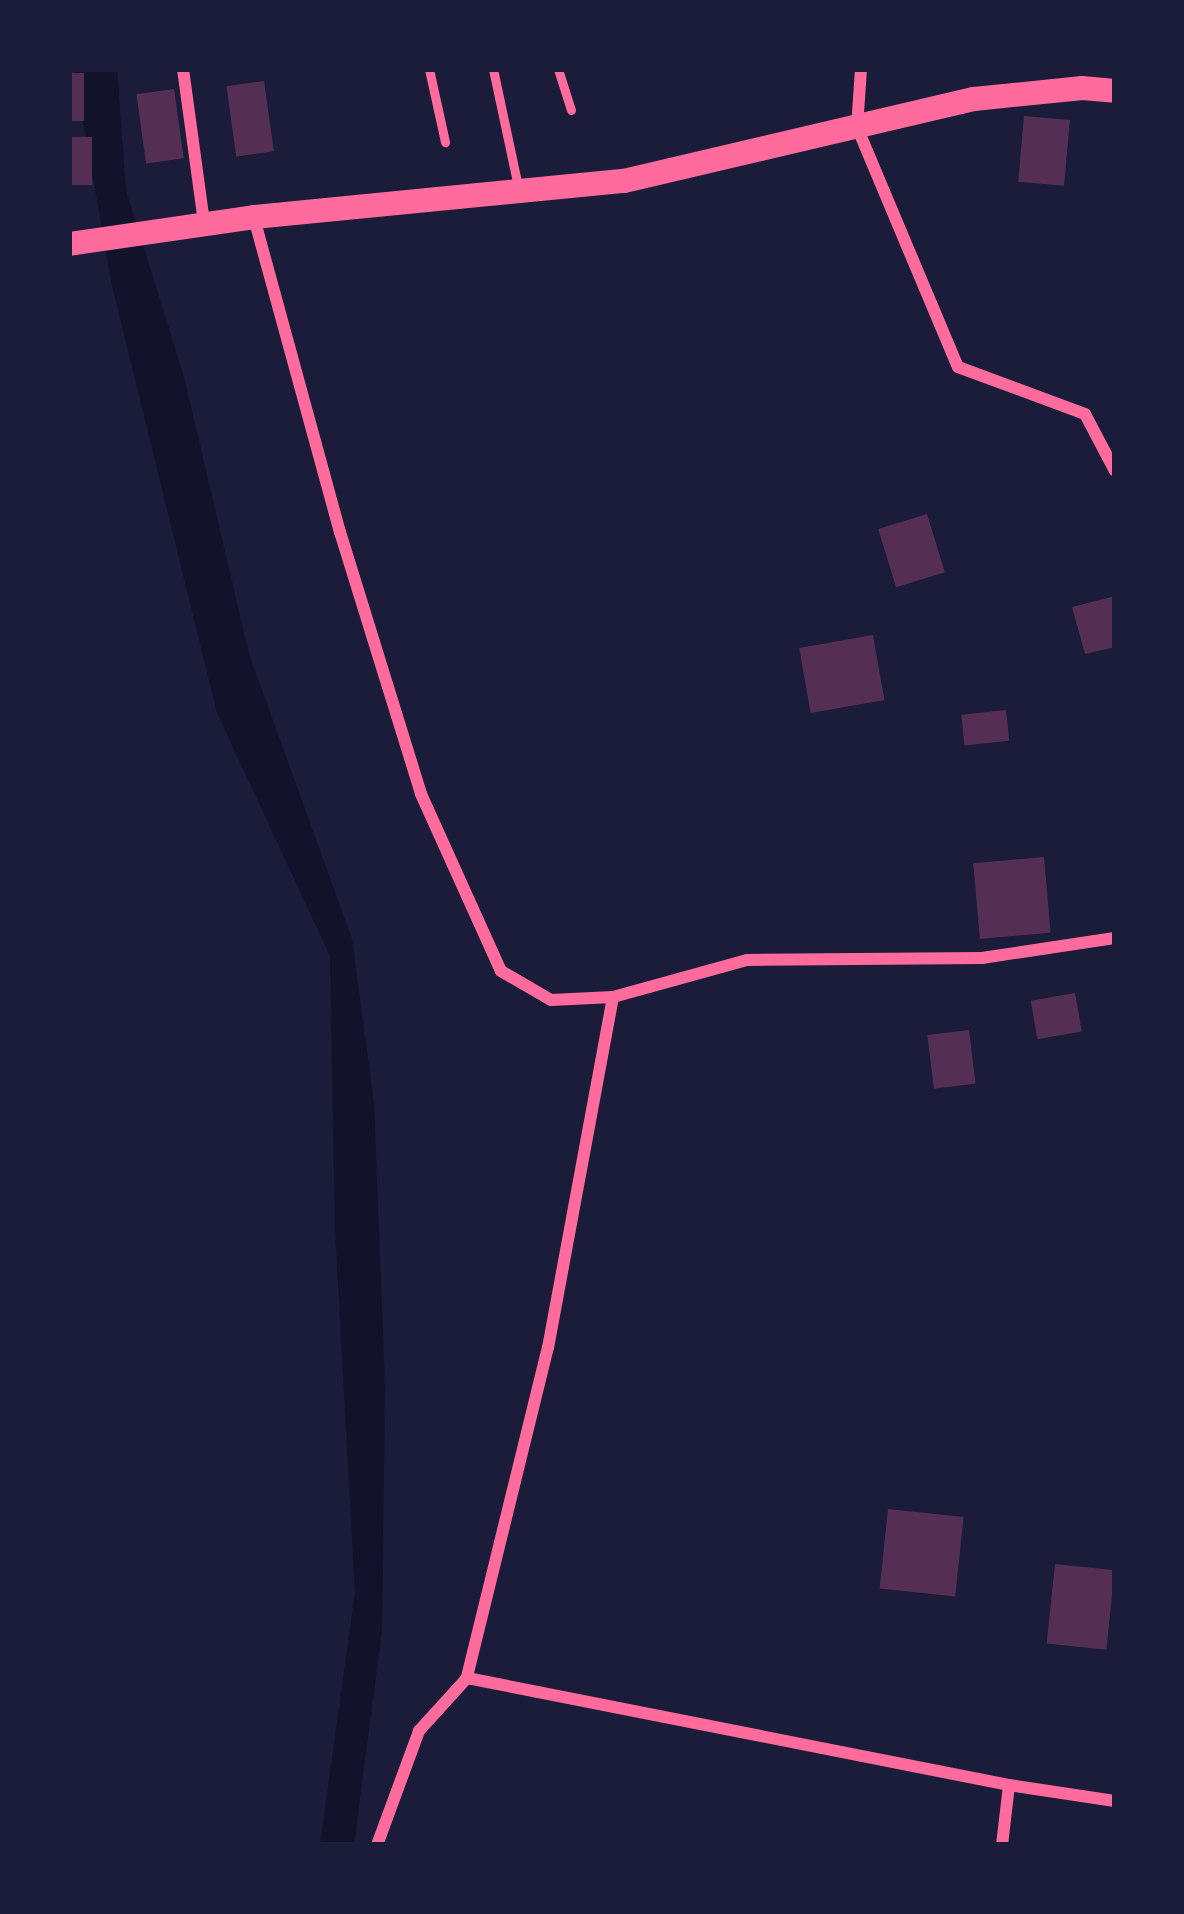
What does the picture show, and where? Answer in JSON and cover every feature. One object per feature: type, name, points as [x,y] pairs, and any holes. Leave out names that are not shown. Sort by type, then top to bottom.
[{"type":"main road","points":[[73,243],[173,226],[624,181],[974,99],[1082,88],[1115,91]]},
{"type":"street","points":[[183,69],[204,223]]},
{"type":"street","points":[[861,69],[857,127],[958,367],[1085,415],[1115,471]]},
{"type":"street","points":[[254,217],[340,532],[421,794],[500,970],[551,1000],[613,997],[747,960],[982,958],[1115,938]]},
{"type":"street","points":[[377,1845],[419,1731],[467,1678],[548,1347],[613,997]]},
{"type":"street","points":[[467,1678],[1010,1786],[1115,1801]]},
{"type":"street","points":[[1003,1845],[1010,1786]]},
{"type":"lane","points":[[429,69],[445,142]]},
{"type":"lane","points":[[493,69],[519,191]]},
{"type":"lane","points":[[558,69],[571,110]]},
{"type":"shaded area","points":[[74,69],[117,69],[126,190],[184,377],[249,654],[352,939],[374,1103],[385,1387],[382,1630],[354,1845],[320,1845],[355,1592],[335,1229],[330,956],[217,713],[111,281]]},
{"type":"building","points":[[69,73],[84,73],[84,121],[69,121]]},
{"type":"building","points":[[264,81],[274,151],[236,157],[226,86]]},
{"type":"building","points":[[174,89],[184,158],[146,164],[136,94]]},
{"type":"building","points":[[1024,116],[1070,120],[1064,186],[1018,182]]},
{"type":"building","points":[[69,137],[92,137],[92,185],[69,185]]},
{"type":"building","points":[[927,514],[945,572],[896,587],[878,529]]},
{"type":"building","points":[[1115,596],[1115,647],[1085,654],[1072,607]]},
{"type":"building","points":[[873,635],[884,700],[811,713],[799,648]]},
{"type":"building","points":[[1006,710],[1009,741],[964,746],[961,715]]},
{"type":"building","points":[[1044,857],[1051,933],[980,939],[973,863]]},
{"type":"building","points":[[1075,993],[1082,1031],[1037,1039],[1031,1001]]},
{"type":"building","points":[[969,1030],[976,1084],[934,1089],[927,1035]]},
{"type":"building","points":[[888,1509],[964,1517],[955,1597],[880,1589]]},
{"type":"building","points":[[1055,1564],[1115,1570],[1106,1650],[1047,1644]]}]
